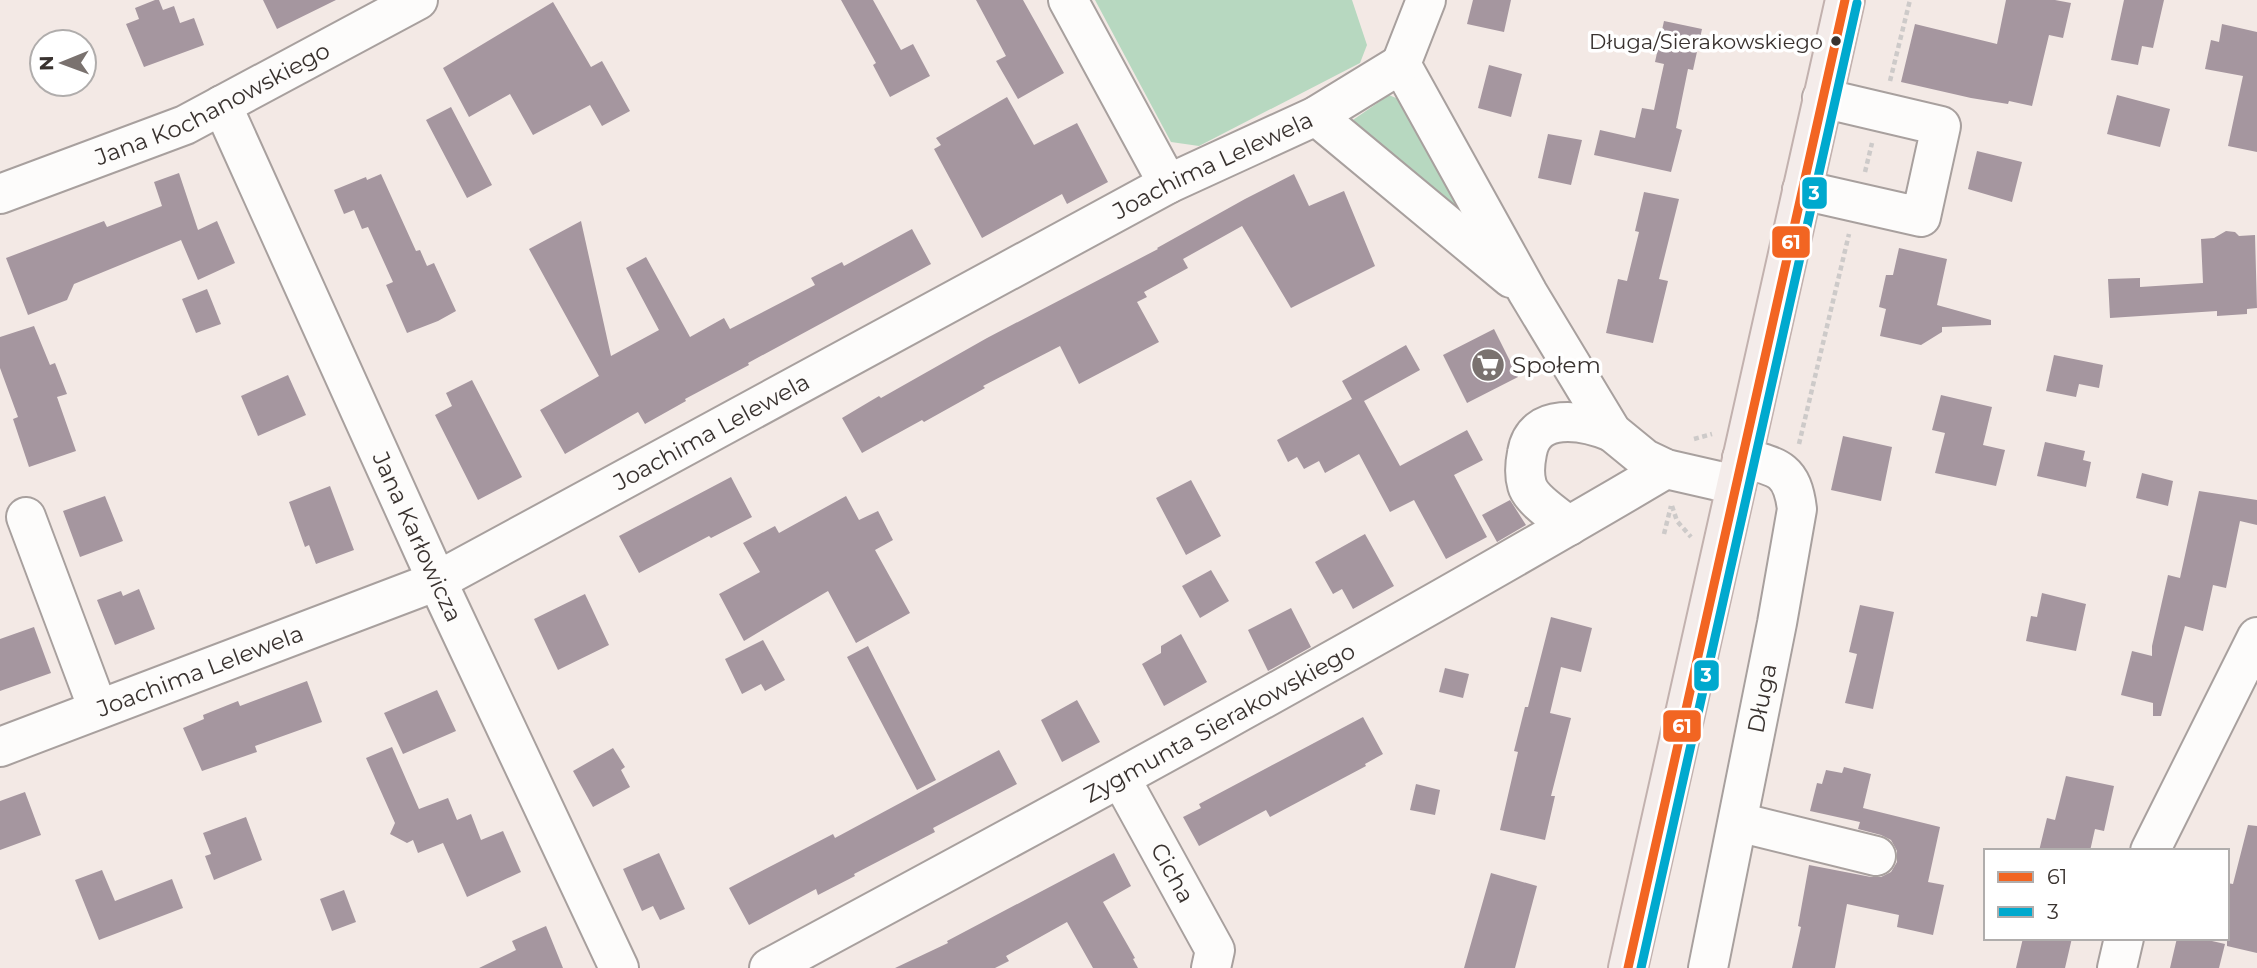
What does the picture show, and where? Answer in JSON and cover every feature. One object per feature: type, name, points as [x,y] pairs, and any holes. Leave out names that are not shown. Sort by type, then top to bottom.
[{"type":"main road","points":[[1628,968],[1845,0]]},
{"type":"street","name":"Jana Kochanowskiego","points":[[0,194],[186,125],[418,0]]},
{"type":"street","points":[[1068,0],[1168,184]]},
{"type":"street","points":[[1426,0],[1401,64],[1528,293],[1612,432]]},
{"type":"street","name":"Joachima Lelewela","points":[[0,747],[437,581],[1168,184],[1316,116],[1401,64]]},
{"type":"street","points":[[1802,190],[1921,217],[1941,126],[1822,98]]},
{"type":"street","name":"Jana Karłowicza","points":[[222,105],[437,581],[619,968]]},
{"type":"street","points":[[1316,116],[1528,293]]},
{"type":"street","points":[[1569,526],[1545,507],[1527,487],[1525,464],[1529,441],[1540,430],[1559,421],[1594,425],[1612,432],[1645,459],[1669,487],[1776,467],[1782,473]]},
{"type":"street","name":"Długa","points":[[1708,968],[1797,509],[1795,492],[1782,473]]},
{"type":"street","name":"Zygmunta Sierakowskiego","points":[[769,968],[1121,779],[1569,526],[1669,487]]},
{"type":"street","points":[[26,517],[98,709]]},
{"type":"street","points":[[2151,849],[2257,637]]},
{"type":"street","name":"Cicha","points":[[1121,779],[1215,950],[1211,968]]},
{"type":"street","points":[[1738,822],[1876,856]]},
{"type":"street","points":[[2118,968],[2123,940]]},
{"type":"path","points":[[1782,473],[1794,465],[1857,203],[1910,0]]},
{"type":"path","points":[[1664,534],[1669,487]]},
{"type":"green space","points":[[1095,0],[1352,0],[1367,45],[1360,63],[1199,146],[1171,142]]},
{"type":"green space","points":[[1389,95],[1403,101],[1467,219],[1350,122]]},
{"type":"building","points":[[159,0],[163,10],[174,6],[180,23],[194,18],[204,45],[144,67],[126,24],[139,19],[135,8]]},
{"type":"building","points":[[263,0],[336,0],[277,29]]},
{"type":"building","points":[[841,0],[873,0],[901,50],[913,44],[930,76],[890,97],[873,65],[876,63]]},
{"type":"building","points":[[976,0],[1023,0],[1064,73],[1018,99],[996,61],[1006,56]]},
{"type":"building","points":[[1473,0],[1511,0],[1504,32],[1467,24]]},
{"type":"building","points":[[2006,0],[2055,0],[2071,3],[2063,38],[2049,35],[2032,106],[1971,98],[1901,82],[1915,24],[1997,44]]},
{"type":"building","points":[[2124,0],[2164,0],[2153,48],[2142,46],[2138,65],[2111,60]]},
{"type":"building","points":[[553,2],[591,67],[602,61],[630,111],[602,126],[590,105],[533,135],[510,94],[469,117],[443,68]]},
{"type":"building","points":[[1664,21],[1702,29],[1693,70],[1688,69],[1676,128],[1682,130],[1671,172],[1594,155],[1600,130],[1635,138],[1642,108],[1654,110],[1664,64],[1655,62]]},
{"type":"building","points":[[2222,24],[2257,32],[2257,152],[2228,146],[2243,76],[2205,69],[2211,40],[2219,42]]},
{"type":"building","points":[[1489,65],[1522,74],[1511,117],[1478,108]]},
{"type":"building","points":[[2117,95],[2170,109],[2160,147],[2107,134]]},
{"type":"building","points":[[1007,97],[1034,145],[1077,123],[1108,182],[1067,204],[1062,194],[982,238],[934,149],[941,145],[936,138]]},
{"type":"building","points":[[451,107],[492,185],[467,198],[426,120]]},
{"type":"building","points":[[1548,134],[1582,140],[1571,185],[1538,178]]},
{"type":"building","points":[[1977,151],[2022,162],[2012,202],[1968,189]]},
{"type":"building","points":[[179,173],[198,230],[217,221],[235,263],[198,280],[181,240],[74,284],[67,300],[28,315],[6,258],[104,221],[107,227],[162,206],[154,182]]},
{"type":"building","points":[[381,174],[416,251],[420,250],[427,266],[434,263],[456,311],[407,333],[386,285],[393,282],[368,227],[362,229],[354,210],[344,214],[334,190]]},
{"type":"building","points":[[1294,174],[1309,206],[1344,191],[1375,266],[1291,308],[1242,226],[1183,259],[1188,268],[1144,292],[1147,297],[1137,302],[1159,342],[1079,384],[1060,346],[983,386],[985,388],[924,422],[922,420],[862,453],[842,418]]},
{"type":"building","points":[[1644,192],[1679,199],[1659,279],[1668,281],[1653,343],[1606,333],[1618,279],[1627,281],[1639,232],[1635,231]]},
{"type":"building","points":[[581,221],[611,356],[659,330],[626,268],[646,257],[690,337],[724,318],[730,329],[815,285],[811,278],[842,262],[844,266],[912,229],[931,264],[748,363],[749,365],[645,424],[638,412],[565,454],[540,410],[599,376],[529,249]]},
{"type":"building","points":[[2226,231],[2235,232],[2239,236],[2255,235],[2257,308],[2247,309],[2247,314],[2217,316],[2217,311],[2110,318],[2108,279],[2140,278],[2140,287],[2203,283],[2201,239],[2214,238]]},
{"type":"building","points":[[1899,248],[1947,259],[1937,305],[1991,320],[1991,325],[1942,327],[1942,332],[1921,345],[1880,336],[1886,309],[1879,307],[1886,275],[1893,275]]},
{"type":"building","points":[[207,289],[221,324],[196,333],[182,299]]},
{"type":"building","points":[[34,326],[50,365],[55,363],[67,394],[57,397],[76,451],[29,467],[13,419],[18,417],[0,368],[0,337]]},
{"type":"building","points":[[1494,329],[1518,377],[1467,403],[1443,355]]},
{"type":"building","points":[[1406,345],[1420,370],[1364,401],[1400,466],[1467,430],[1483,460],[1454,475],[1487,537],[1446,559],[1414,500],[1390,512],[1359,454],[1325,473],[1319,461],[1304,469],[1297,457],[1288,462],[1277,440],[1352,399],[1342,381]]},
{"type":"building","points":[[2054,355],[2103,365],[2099,388],[2079,384],[2076,397],[2046,391]]},
{"type":"building","points":[[288,375],[306,415],[258,436],[241,396]]},
{"type":"building","points":[[472,380],[522,477],[478,500],[435,415],[452,406],[446,393]]},
{"type":"building","points":[[1941,395],[1992,407],[1983,445],[2005,450],[1996,486],[1935,473],[1945,433],[1932,430]]},
{"type":"building","points":[[1843,436],[1892,447],[1881,501],[1831,490]]},
{"type":"building","points":[[2045,442],[2085,451],[2083,460],[2091,462],[2086,487],[2037,476]]},
{"type":"building","points":[[2142,473],[2173,481],[2168,506],[2136,498]]},
{"type":"building","points":[[731,477],[752,517],[639,573],[619,536]]},
{"type":"building","points":[[1191,480],[1221,536],[1186,555],[1156,498]]},
{"type":"building","points":[[330,486],[354,550],[316,564],[309,545],[305,547],[289,502]]},
{"type":"building","points":[[2199,491],[2257,500],[2257,525],[2240,521],[2226,588],[2213,585],[2203,631],[2185,626],[2161,716],[2153,716],[2153,703],[2121,695],[2132,651],[2152,656],[2168,575],[2180,578]]},
{"type":"building","points":[[105,496],[123,541],[80,557],[63,511]]},
{"type":"building","points":[[846,496],[859,520],[878,511],[893,540],[875,550],[910,613],[856,643],[828,591],[744,641],[719,594],[760,572],[743,543],[775,526],[779,533]]},
{"type":"building","points":[[1510,500],[1526,525],[1497,542],[1482,515]]},
{"type":"building","points":[[1365,534],[1394,586],[1353,609],[1342,589],[1333,594],[1315,562]]},
{"type":"building","points":[[1211,570],[1229,601],[1200,618],[1182,586]]},
{"type":"building","points":[[139,589],[155,629],[115,645],[97,600],[121,591],[123,596]]},
{"type":"building","points":[[2042,593],[2086,604],[2076,651],[2026,641],[2031,616],[2037,617]]},
{"type":"building","points":[[585,594],[609,645],[558,670],[534,619]]},
{"type":"building","points":[[1860,605],[1894,612],[1873,709],[1845,703],[1857,654],[1849,652]]},
{"type":"building","points":[[1291,608],[1311,647],[1268,671],[1248,630]]},
{"type":"building","points":[[1551,617],[1592,628],[1581,672],[1561,667],[1550,713],[1571,718],[1551,796],[1555,796],[1545,840],[1500,830],[1518,752],[1514,751]]},
{"type":"building","points":[[34,627],[51,673],[0,691],[0,639]]},
{"type":"building","points":[[1181,634],[1207,682],[1164,706],[1142,664],[1161,653],[1161,646]]},
{"type":"building","points":[[763,640],[785,680],[765,691],[761,684],[742,694],[725,659]]},
{"type":"building","points":[[868,646],[936,780],[917,790],[847,657]]},
{"type":"building","points":[[1445,668],[1469,674],[1463,698],[1439,692]]},
{"type":"building","points":[[307,681],[322,722],[255,746],[257,752],[202,771],[183,728],[204,719],[203,715],[238,701],[240,706]]},
{"type":"building","points":[[437,690],[456,731],[403,754],[384,713]]},
{"type":"building","points":[[1077,700],[1100,742],[1062,762],[1041,720]]},
{"type":"building","points":[[1363,717],[1383,754],[1365,764],[1366,766],[1270,817],[1266,810],[1199,846],[1183,817],[1201,808],[1199,804]]},
{"type":"building","points":[[392,747],[419,809],[448,798],[457,820],[471,814],[481,840],[503,831],[521,872],[467,897],[443,843],[418,853],[413,840],[407,843],[390,834],[395,823],[366,758]]},
{"type":"building","points":[[613,748],[625,767],[621,770],[630,787],[593,807],[573,771]]},
{"type":"building","points":[[999,750],[1017,784],[933,828],[935,832],[854,874],[855,876],[818,895],[816,889],[749,925],[729,888],[833,834],[835,838]]},
{"type":"building","points":[[1844,767],[1871,774],[1863,808],[1940,827],[1928,882],[1944,885],[1933,935],[1897,927],[1899,915],[1847,904],[1835,968],[1792,968],[1801,927],[1798,926],[1809,865],[1881,877],[1891,872],[1897,862],[1897,851],[1891,840],[1858,829],[1860,822],[1810,811],[1817,783],[1822,784],[1826,770],[1842,773]]},
{"type":"building","points":[[2066,776],[2114,786],[2104,831],[2095,829],[2090,849],[2039,849],[2047,818],[2055,820]]},
{"type":"building","points":[[1416,784],[1440,790],[1435,815],[1410,810]]},
{"type":"building","points":[[25,792],[41,835],[0,850],[0,801]]},
{"type":"building","points":[[246,817],[262,860],[214,880],[205,856],[211,854],[203,833]]},
{"type":"building","points":[[2248,825],[2257,826],[2257,953],[2227,946],[2229,883],[2233,884]]},
{"type":"building","points":[[659,853],[685,909],[660,920],[653,906],[642,911],[623,869]]},
{"type":"building","points":[[1114,853],[1131,886],[1103,902],[1138,968],[1093,968],[1067,922],[1006,956],[1009,961],[995,968],[895,968],[948,943],[947,941]]},
{"type":"building","points":[[102,870],[115,901],[172,879],[183,908],[99,940],[75,880]]},
{"type":"building","points":[[1491,873],[1537,886],[1515,968],[1464,968]]},
{"type":"building","points":[[344,890],[356,922],[332,931],[320,899]]},
{"type":"building","points":[[546,926],[563,968],[479,968],[516,950],[512,941]]},
{"type":"building","points":[[2023,940],[2072,940],[2065,968],[2016,968]]},
{"type":"building","points":[[2177,940],[2208,940],[2225,944],[2219,968],[2170,968]]},
{"type":"transit line","name":"61","points":[[1628,968],[1845,0]]},
{"type":"transit line","name":"3","points":[[1641,968],[1857,3]]},
{"type":"place","name":"Długa/Sierakowskiego","points":[[1836,41]]},
{"type":"place","name":"Społem","points":[[1488,365]]}]
